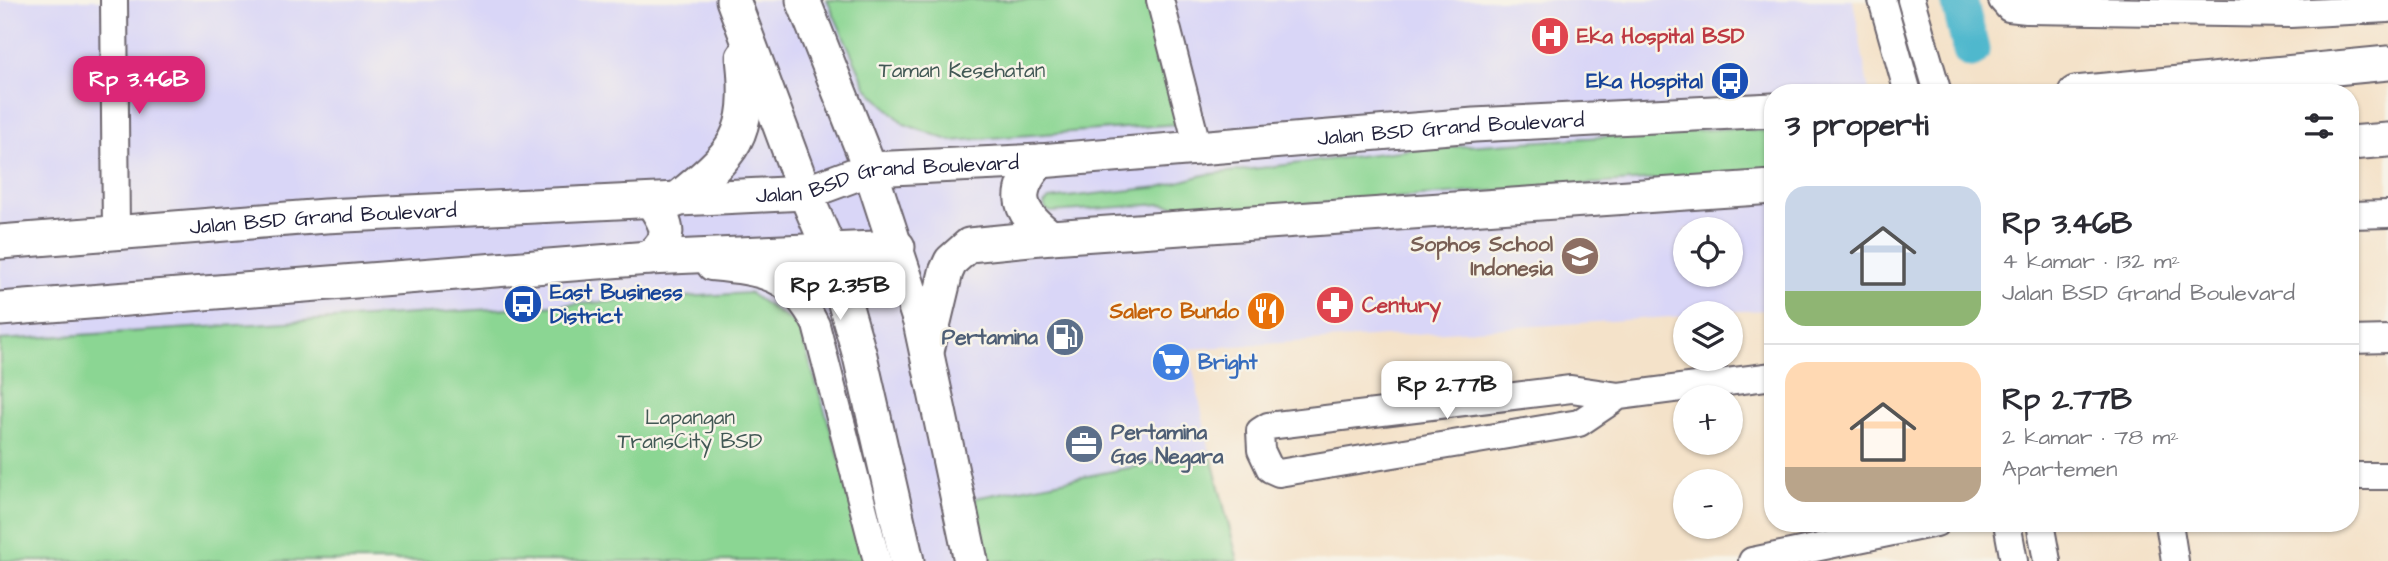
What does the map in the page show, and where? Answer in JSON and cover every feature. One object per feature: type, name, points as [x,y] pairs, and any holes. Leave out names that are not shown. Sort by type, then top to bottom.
[{"type":"main road","points":[[803,0],[898,247],[927,351],[971,561]]},
{"type":"main road","points":[[736,6],[805,193],[830,251],[869,394],[907,561]]},
{"type":"main road","points":[[639,259],[662,247],[667,234],[663,219],[664,201],[720,165],[741,131],[747,91],[736,6]]},
{"type":"main road","points":[[2169,84],[2388,63]]},
{"type":"main road","name":"Jalan BSD Grand Boulevard","points":[[0,242],[348,215],[805,193],[870,169],[1040,161],[1474,125],[1764,110]]},
{"type":"main road","points":[[2359,143],[2388,141]]},
{"type":"main road","points":[[1040,161],[1028,176],[1023,206],[1033,224],[1051,237]]},
{"type":"main road","points":[[927,351],[946,272],[951,261],[969,245],[1764,188]]},
{"type":"main road","points":[[0,309],[639,259],[898,247]]},
{"type":"street","points":[[114,0],[116,232]]},
{"type":"street","points":[[1160,0],[1198,148]]},
{"type":"street","points":[[1882,0],[1905,84]]},
{"type":"street","points":[[1911,0],[1935,84]]},
{"type":"street","points":[[2002,0],[2009,8],[2027,10],[2290,7],[2388,9]]},
{"type":"street","points":[[2359,215],[2388,214]]},
{"type":"street","points":[[639,259],[756,271],[774,278],[796,295],[816,325],[877,561]]},
{"type":"street","points":[[2359,340],[2388,339]]},
{"type":"street","points":[[1619,396],[1579,423],[1279,473],[1270,470],[1261,450],[1260,431],[1268,426],[1572,389],[1619,396],[1764,377]]},
{"type":"street","points":[[2359,476],[2388,476]]},
{"type":"street","points":[[1752,561],[1892,532]]},
{"type":"street","points":[[2009,532],[2014,561]]},
{"type":"street","points":[[2042,532],[2047,561]]},
{"type":"street","points":[[2170,532],[2175,561]]},
{"type":"shaded area","points":[[0,0],[1853,0],[1867,84],[1764,84],[1764,310],[1743,311],[1743,301],[1673,301],[1673,317],[1189,349],[1210,452],[1239,561],[0,561]]},
{"type":"green space","name":"Taman Kesehatan","points":[[827,0],[1148,0],[1178,124],[951,141],[904,124],[867,88]]},
{"type":"green space","points":[[1736,128],[1764,131],[1764,172],[1223,210],[1161,204],[1052,212],[1046,210],[1044,204],[1049,199],[1160,187],[1204,175],[1407,150]]},
{"type":"green space","name":"Lapangan TransCity BSD","points":[[749,293],[798,326],[860,523],[867,561],[0,561],[0,340]]},
{"type":"green space","points":[[1210,452],[1238,561],[989,561],[975,498]]},
{"type":"waterway","points":[[1959,0],[1971,50]]},
{"type":"place","name":"Eka Hospital BSD","points":[[1550,36]]},
{"type":"place","name":"Eka Hospital","points":[[1730,81]]},
{"type":"place","name":"Sophos School Indonesia","points":[[1580,256]]},
{"type":"place","name":"East Business District","points":[[523,304]]},
{"type":"place","name":"Century","points":[[1335,305]]},
{"type":"place","name":"Salero Bundo","points":[[1266,311]]},
{"type":"place","name":"Pertamina","points":[[1065,337]]},
{"type":"place","name":"Bright","points":[[1171,362]]},
{"type":"place","name":"Pertamina Gas Negara","points":[[1084,444]]}]
